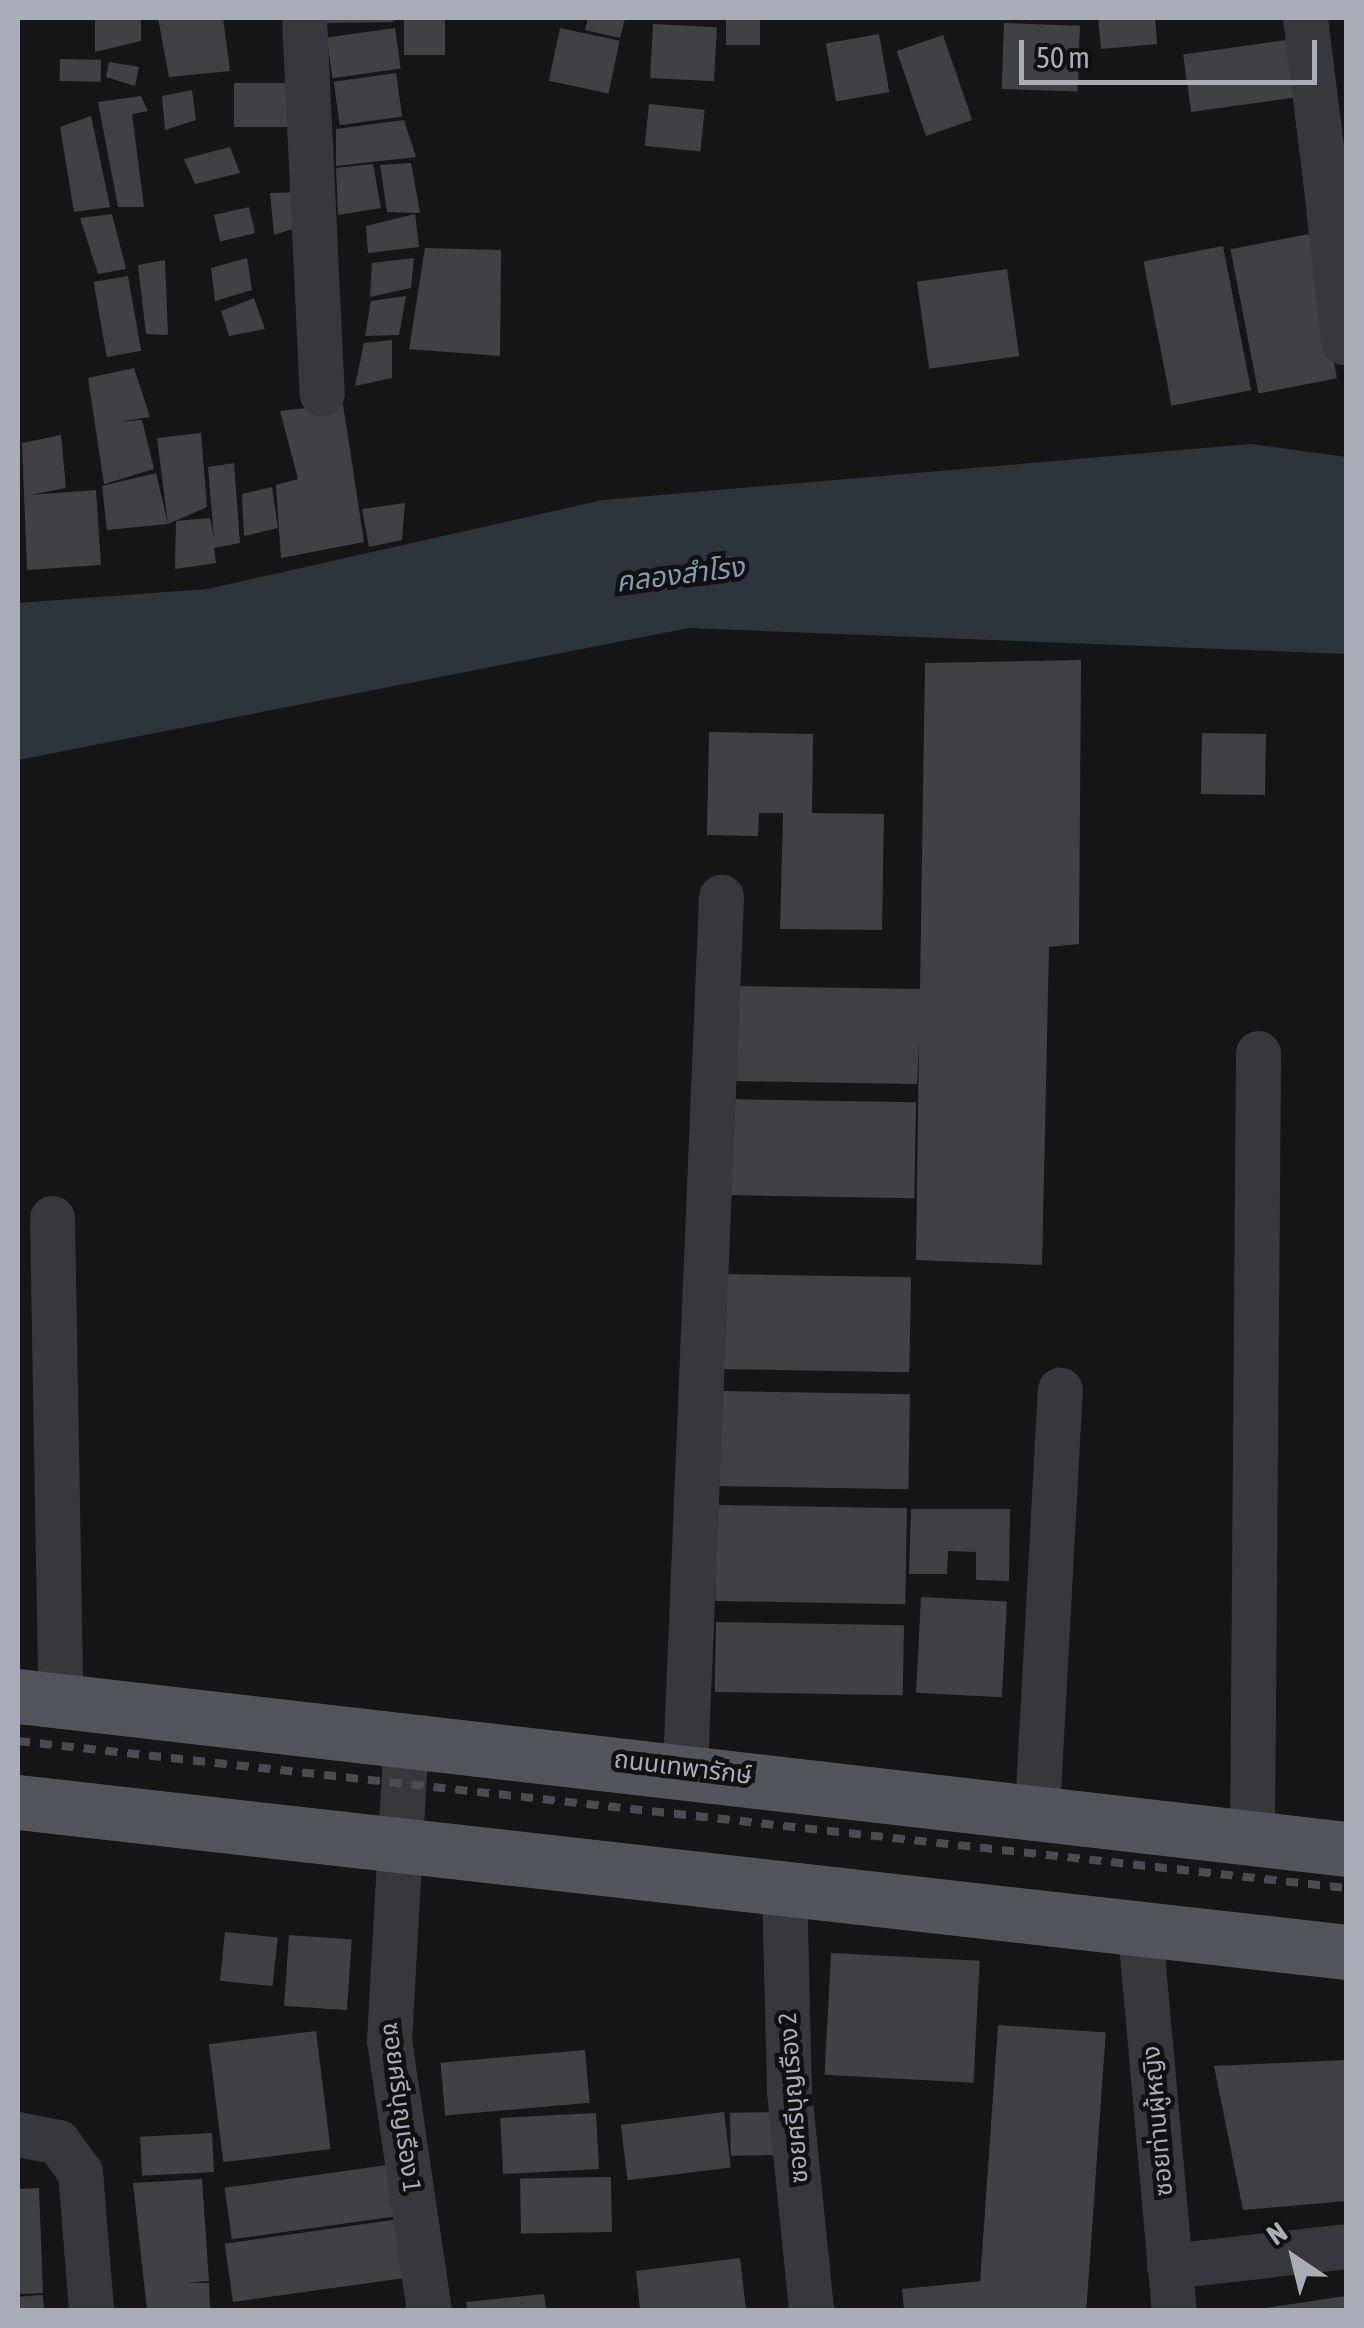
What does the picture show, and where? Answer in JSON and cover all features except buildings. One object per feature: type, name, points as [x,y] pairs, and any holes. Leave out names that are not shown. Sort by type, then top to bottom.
[{"type":"main road","name":"ถนนเทพารักษ์","points":[[39,1698],[685,1767],[1346,1849]]},
{"type":"main road","points":[[18,1802],[784,1886],[1140,1932],[1346,1952]]},
{"type":"street","points":[[304,18],[322,394]]},
{"type":"street","points":[[1305,18],[1336,178],[1343,342]]},
{"type":"street","points":[[685,1767],[720,897]]},
{"type":"street","points":[[1252,1837],[1258,1054]]},
{"type":"street","points":[[39,1698],[52,1218]]},
{"type":"street","points":[[1037,1811],[1060,1390]]},
{"type":"street","name":"ซอยศรีบุญเรือง 1","points":[[406,1736],[389,2040],[430,2310]]},
{"type":"street","name":"ซอยศรีบุญเรือง 2","points":[[784,1886],[789,2092],[811,2310]]},
{"type":"street","name":"ซอยท่านผู้หญิง","points":[[1140,1932],[1174,2310]]},
{"type":"street","points":[[18,2134],[58,2142],[80,2172],[91,2310]]},
{"type":"street","points":[[1169,2266],[1346,2246]]},
{"type":"water","name":"คลองสำโรง","points":[[1251,444],[1346,457],[1346,654],[689,628],[18,760],[18,603],[207,589],[603,500]]},
{"type":"railway","points":[[18,1741],[1346,1888]]}]
